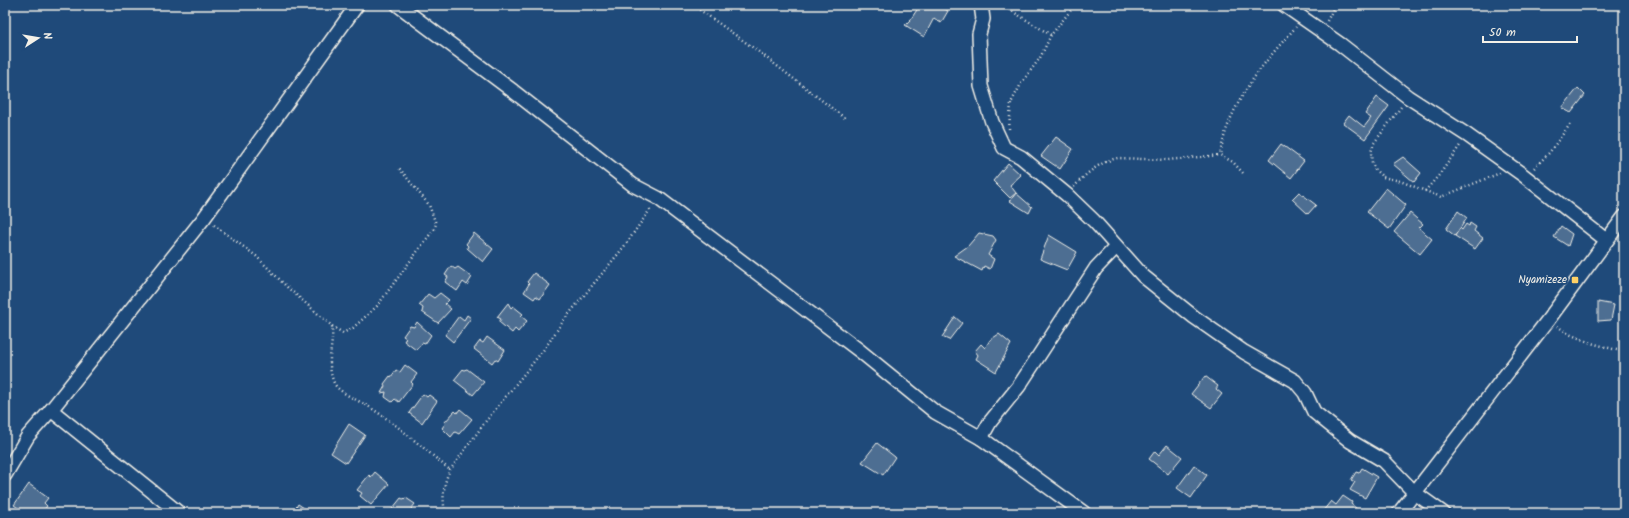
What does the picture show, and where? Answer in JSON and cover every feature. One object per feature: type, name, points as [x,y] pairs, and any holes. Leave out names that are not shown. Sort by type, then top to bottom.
[{"type":"street","points":[[5,475],[28,436],[51,410],[204,218],[357,5]]},
{"type":"street","points":[[398,5],[513,91],[633,185],[658,198],[860,351],[935,412],[981,438],[1084,513]]},
{"type":"street","points":[[982,5],[983,18],[979,34],[981,86],[992,122],[1004,148],[1022,158],[1067,194],[1094,221],[1143,276],[1194,317],[1244,352],[1295,381],[1305,393],[1314,412],[1350,441],[1384,461],[1415,492],[1443,513]]},
{"type":"street","points":[[1284,5],[1408,97],[1467,135],[1518,172],[1606,240]]},
{"type":"street","points":[[1398,513],[1548,320],[1624,217]]},
{"type":"street","points":[[981,438],[990,422],[1019,386],[1096,268],[1116,247]]},
{"type":"street","points":[[51,410],[179,513]]},
{"type":"path","points":[[693,5],[755,49],[846,119]]},
{"type":"path","points":[[1002,5],[1051,35]]},
{"type":"path","points":[[1004,148],[1010,128],[1011,103],[1022,82],[1040,58],[1051,35],[1075,5]]},
{"type":"path","points":[[1321,32],[1335,5]]},
{"type":"path","points":[[1220,155],[1222,142],[1230,120],[1250,82],[1303,20]]},
{"type":"path","points":[[1408,97],[1374,143],[1371,158],[1375,170],[1383,177],[1441,197],[1480,180],[1518,172],[1537,166],[1549,153],[1571,123]]},
{"type":"path","points":[[1426,191],[1440,174],[1467,135]]},
{"type":"path","points":[[1067,194],[1093,169],[1110,160],[1118,158],[1168,160],[1220,155],[1233,162],[1243,173]]},
{"type":"path","points":[[204,218],[256,256],[287,287],[332,326],[343,332],[353,328],[377,306],[434,229],[436,224],[429,205],[399,168]]},
{"type":"path","points":[[446,513],[443,499],[447,476],[450,470],[486,421],[545,348],[564,320],[623,248],[658,198]]},
{"type":"path","points":[[1548,320],[1569,334],[1591,343],[1624,352]]},
{"type":"path","points":[[332,326],[333,337],[329,360],[334,384],[340,390],[382,415],[450,470]]},
{"type":"building","points":[[920,5],[947,5],[945,9],[948,11],[941,23],[934,18],[924,37],[905,25]]},
{"type":"building","points":[[1578,88],[1585,95],[1571,113],[1562,108]]},
{"type":"building","points":[[1377,97],[1389,106],[1365,139],[1343,123],[1349,115],[1364,127],[1371,118],[1365,114]]},
{"type":"building","points":[[1056,137],[1073,149],[1060,169],[1041,156]]},
{"type":"building","points":[[1281,144],[1304,161],[1291,178],[1269,160]]},
{"type":"building","points":[[1403,157],[1421,173],[1414,182],[1393,164]]},
{"type":"building","points":[[1008,163],[1021,175],[1010,185],[1016,193],[1010,198],[993,181]]},
{"type":"building","points":[[1386,188],[1406,205],[1389,229],[1367,212]]},
{"type":"building","points":[[1299,192],[1316,205],[1308,214],[1292,199]]},
{"type":"building","points":[[1016,193],[1032,207],[1029,213],[1010,201]]},
{"type":"building","points":[[1458,211],[1467,218],[1455,236],[1446,229]]},
{"type":"building","points":[[1410,213],[1423,224],[1419,228],[1432,239],[1420,254],[1394,232]]},
{"type":"building","points":[[1470,223],[1476,227],[1474,231],[1483,238],[1475,249],[1455,236],[1460,228],[1462,230],[1466,224],[1469,226]]},
{"type":"building","points":[[1561,226],[1572,234],[1568,246],[1554,237]]},
{"type":"building","points":[[474,233],[493,249],[483,262],[467,248],[468,246],[466,244]]},
{"type":"building","points":[[979,233],[993,236],[996,240],[988,255],[994,259],[990,269],[984,266],[982,271],[954,256],[968,246]]},
{"type":"building","points":[[1049,235],[1077,252],[1067,270],[1040,259]]},
{"type":"building","points":[[451,266],[455,269],[458,267],[472,277],[467,285],[463,282],[457,291],[445,282],[448,277],[445,275]]},
{"type":"building","points":[[534,273],[550,285],[540,299],[536,296],[534,299],[524,292],[529,284],[527,282]]},
{"type":"building","points":[[440,293],[449,300],[445,304],[451,309],[438,323],[422,312],[423,308],[419,305],[428,294],[434,298]]},
{"type":"building","points":[[1598,302],[1614,305],[1611,320],[1598,321]]},
{"type":"building","points":[[508,303],[511,308],[513,306],[523,314],[521,316],[527,321],[518,332],[515,329],[512,333],[499,322],[501,319],[497,317]]},
{"type":"building","points":[[467,315],[471,318],[453,342],[445,335],[459,316],[464,320]]},
{"type":"building","points":[[955,317],[962,323],[949,340],[942,337]]},
{"type":"building","points":[[417,322],[431,335],[425,344],[422,343],[416,350],[404,341],[406,338],[403,336],[410,326],[414,327]]},
{"type":"building","points":[[999,334],[1011,344],[996,372],[976,359],[978,355],[975,351],[981,344],[985,348],[990,340]]},
{"type":"building","points":[[487,337],[505,350],[498,361],[495,359],[492,363],[474,349],[480,341],[483,343]]},
{"type":"building","points":[[405,365],[417,374],[411,382],[413,384],[399,402],[395,399],[392,402],[385,397],[386,392],[381,393],[385,386],[384,384],[396,370],[400,372]]},
{"type":"building","points":[[463,369],[467,369],[484,382],[473,395],[454,380]]},
{"type":"building","points":[[1205,376],[1218,386],[1216,389],[1222,394],[1211,408],[1191,394]]},
{"type":"building","points":[[423,394],[427,397],[429,395],[437,401],[422,423],[409,413]]},
{"type":"building","points":[[460,409],[472,419],[459,434],[455,432],[451,437],[442,428],[445,424],[444,423],[455,411],[457,413]]},
{"type":"building","points":[[349,424],[365,435],[346,463],[331,453]]},
{"type":"building","points":[[877,443],[895,457],[883,475],[862,462]]},
{"type":"building","points":[[1167,445],[1182,457],[1168,474],[1149,459],[1155,451],[1159,455]]},
{"type":"building","points":[[1194,465],[1207,475],[1191,498],[1177,488]]},
{"type":"building","points":[[1362,468],[1377,477],[1365,498],[1350,490],[1355,482],[1351,480],[1356,472],[1359,473]]},
{"type":"building","points":[[375,472],[389,484],[371,505],[360,496],[362,493],[357,490],[369,475],[371,477]]},
{"type":"building","points":[[29,484],[48,498],[44,503],[47,506],[42,513],[25,513],[14,505]]},
{"type":"building","points":[[1343,496],[1352,502],[1351,504],[1362,513],[1322,512],[1331,501],[1336,505]]},
{"type":"building","points":[[401,498],[406,498],[415,504],[408,513],[389,513]]},
{"type":"building","points":[[298,504],[307,510],[305,513],[293,513]]},
{"type":"place","name":"Nyamizeze","points":[[1575,280]]}]
